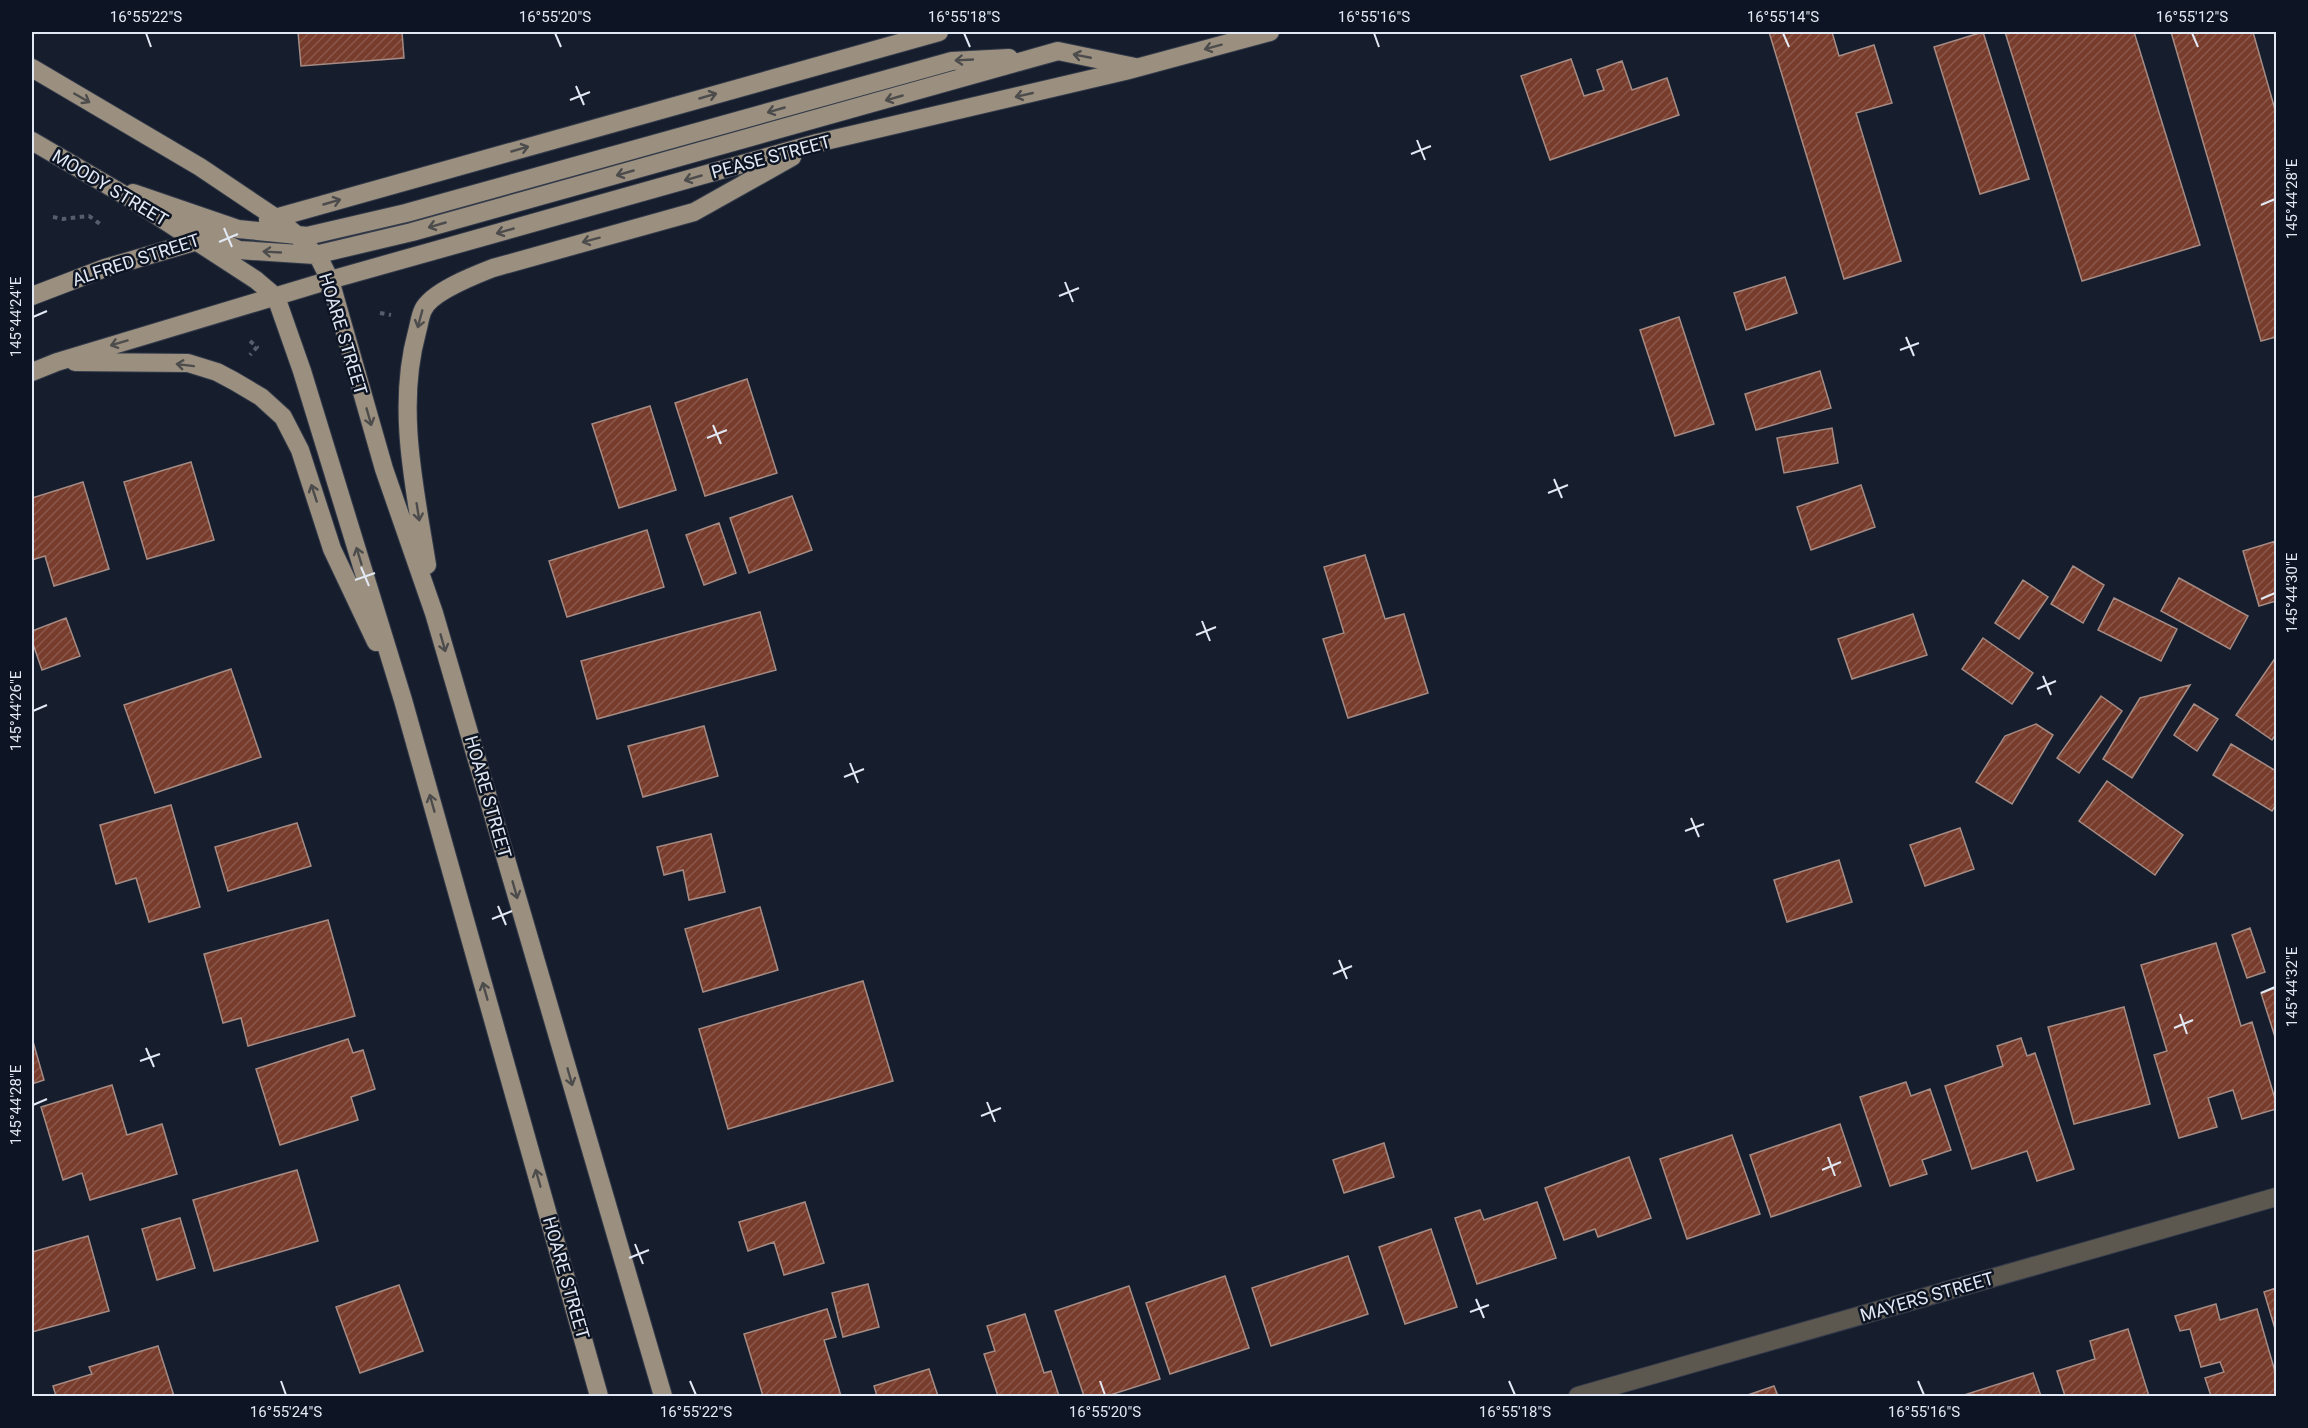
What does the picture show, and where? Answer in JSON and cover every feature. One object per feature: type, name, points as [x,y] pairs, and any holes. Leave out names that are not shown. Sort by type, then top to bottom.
[{"type":"main road","points":[[32,68],[200,167],[276,218],[939,32]]},
{"type":"main road","name":"PEASE STREET","points":[[276,297],[817,143],[1139,68],[1270,32]]},
{"type":"main road","points":[[204,239],[239,250],[315,255],[412,232],[1058,51],[1139,68]]},
{"type":"main road","points":[[102,182],[238,229],[307,236],[406,213],[952,61],[1043,56]]},
{"type":"main road","name":"MOODY STREET","points":[[32,141],[204,239],[276,297]]},
{"type":"main road","points":[[434,613],[411,467],[408,426],[407,380],[423,308],[443,291],[465,278],[493,268],[694,212],[817,143]]},
{"type":"main road","name":"ALFRED STREET","points":[[32,296],[105,268],[276,218]]},
{"type":"main road","name":"HOARE STREET","points":[[276,218],[298,236],[315,255],[330,280],[384,469],[434,613],[663,1396]]},
{"type":"main road","points":[[32,372],[57,362],[276,297]]},
{"type":"main road","name":"HOARE STREET","points":[[276,297],[302,370],[403,700],[599,1396]]},
{"type":"main road","points":[[57,362],[188,363],[218,372],[234,381],[261,397],[283,417],[300,450],[332,549],[403,700]]},
{"type":"street","name":"MAYERS STREET","points":[[1578,1396],[2277,1197]]},
{"type":"path","points":[[53,217],[63,219],[89,216],[100,224]]},
{"type":"building","points":[[298,32],[402,32],[404,58],[301,66]]},
{"type":"building","points":[[1769,32],[1832,32],[1839,56],[1874,45],[1892,103],[1856,113],[1901,261],[1844,279]]},
{"type":"building","points":[[1983,32],[2029,179],[1980,194],[1934,47]]},
{"type":"building","points":[[2005,32],[2134,32],[2200,245],[2082,281]]},
{"type":"building","points":[[2171,32],[2253,32],[2276,113],[2276,337],[2261,341]]},
{"type":"building","points":[[1571,59],[1584,96],[1604,90],[1597,70],[1622,61],[1632,90],[1667,78],[1679,115],[1550,160],[1521,76]]},
{"type":"building","points":[[1785,277],[1797,313],[1746,330],[1734,293]]},
{"type":"building","points":[[1679,317],[1714,424],[1675,436],[1640,330]]},
{"type":"building","points":[[1820,371],[1831,408],[1756,430],[1745,394]]},
{"type":"building","points":[[747,379],[777,473],[705,496],[675,403]]},
{"type":"building","points":[[650,406],[676,490],[619,508],[592,424]]},
{"type":"building","points":[[1832,428],[1838,463],[1784,473],[1777,438]]},
{"type":"building","points":[[191,462],[214,540],[147,559],[124,482]]},
{"type":"building","points":[[83,482],[109,569],[54,586],[45,556],[32,560],[32,498]]},
{"type":"building","points":[[1861,485],[1875,527],[1811,550],[1797,507]]},
{"type":"building","points":[[792,496],[812,550],[749,573],[730,518]]},
{"type":"building","points":[[719,523],[736,573],[704,585],[686,535]]},
{"type":"building","points":[[647,530],[664,587],[567,617],[549,561]]},
{"type":"building","points":[[2276,541],[2276,601],[2259,606],[2243,551]]},
{"type":"building","points":[[1365,555],[1385,619],[1404,614],[1428,693],[1348,718],[1323,639],[1344,633],[1324,567]]},
{"type":"building","points":[[2073,566],[2104,585],[2083,623],[2051,604]]},
{"type":"building","points":[[2179,578],[2248,616],[2230,649],[2161,611]]},
{"type":"building","points":[[2023,580],[2048,597],[2019,639],[1995,623]]},
{"type":"building","points":[[2114,598],[2177,629],[2161,661],[2098,630]]},
{"type":"building","points":[[760,612],[776,670],[597,719],[581,661]]},
{"type":"building","points":[[1913,614],[1927,655],[1852,679],[1838,639]]},
{"type":"building","points":[[66,618],[80,656],[42,670],[32,641],[32,631]]},
{"type":"building","points":[[1983,638],[2033,673],[2012,704],[1962,669]]},
{"type":"building","points":[[2276,657],[2276,734],[2272,740],[2236,715]]},
{"type":"building","points":[[231,669],[261,757],[155,793],[124,705]]},
{"type":"building","points":[[2190,685],[2132,778],[2103,759],[2140,698]]},
{"type":"building","points":[[2101,696],[2122,711],[2079,773],[2057,758]]},
{"type":"building","points":[[2194,704],[2218,719],[2197,751],[2174,735]]},
{"type":"building","points":[[2036,724],[2053,735],[2012,804],[1976,782],[2005,736]]},
{"type":"building","points":[[704,726],[718,776],[643,797],[628,746]]},
{"type":"building","points":[[2231,744],[2276,771],[2276,804],[2272,811],[2213,775]]},
{"type":"building","points":[[2107,781],[2183,835],[2155,875],[2079,821]]},
{"type":"building","points":[[171,805],[200,907],[149,922],[136,878],[116,884],[100,825]]},
{"type":"building","points":[[297,823],[311,866],[228,891],[215,847]]},
{"type":"building","points":[[1960,828],[1974,869],[1925,886],[1910,845]]},
{"type":"building","points":[[711,834],[725,892],[689,900],[683,870],[664,875],[657,847]]},
{"type":"building","points":[[1839,860],[1852,902],[1787,922],[1774,880]]},
{"type":"building","points":[[760,907],[778,970],[703,992],[685,929]]},
{"type":"building","points":[[328,920],[355,1016],[248,1046],[241,1018],[223,1023],[204,954]]},
{"type":"building","points":[[2250,928],[2265,972],[2247,978],[2232,935]]},
{"type":"building","points":[[2216,943],[2241,1026],[2252,1022],[2276,1102],[2276,1109],[2242,1119],[2233,1090],[2208,1098],[2217,1127],[2179,1138],[2154,1055],[2167,1051],[2141,965]]},
{"type":"building","points":[[863,981],[893,1081],[728,1129],[699,1029]]},
{"type":"building","points":[[2276,988],[2276,1040],[2261,993]]},
{"type":"building","points":[[2124,1007],[2150,1104],[2074,1124],[2048,1027]]},
{"type":"building","points":[[32,1038],[44,1080],[32,1084]]},
{"type":"building","points":[[2021,1038],[2027,1056],[2035,1053],[2074,1169],[2037,1181],[2027,1151],[1972,1169],[1945,1086],[2003,1066],[1997,1046]]},
{"type":"building","points":[[348,1039],[353,1053],[363,1050],[375,1089],[351,1097],[358,1120],[280,1145],[256,1069]]},
{"type":"building","points":[[1906,1082],[1911,1096],[1930,1089],[1951,1150],[1922,1160],[1927,1174],[1890,1186],[1860,1097]]},
{"type":"building","points":[[112,1085],[127,1135],[162,1124],[177,1174],[90,1200],[82,1173],[63,1180],[41,1107]]},
{"type":"building","points":[[1840,1124],[1861,1186],[1771,1217],[1750,1155]]},
{"type":"building","points":[[1732,1135],[1760,1214],[1687,1239],[1660,1159]]},
{"type":"building","points":[[1384,1143],[1394,1177],[1344,1193],[1333,1160]]},
{"type":"building","points":[[1629,1157],[1651,1218],[1598,1237],[1595,1229],[1564,1240],[1545,1188]]},
{"type":"building","points":[[297,1170],[318,1241],[214,1271],[193,1200]]},
{"type":"building","points":[[805,1202],[824,1263],[784,1275],[774,1242],[748,1251],[739,1222]]},
{"type":"building","points":[[1537,1202],[1556,1258],[1477,1284],[1455,1218],[1480,1210],[1484,1220]]},
{"type":"building","points":[[180,1218],[195,1268],[157,1280],[142,1229]]},
{"type":"building","points":[[1431,1229],[1457,1307],[1405,1324],[1379,1247]]},
{"type":"building","points":[[88,1236],[109,1311],[32,1332],[32,1252]]},
{"type":"building","points":[[1348,1256],[1368,1314],[1271,1346],[1252,1288]]},
{"type":"building","points":[[1225,1276],[1249,1348],[1170,1374],[1146,1303]]},
{"type":"building","points":[[868,1284],[879,1327],[843,1337],[832,1293]]},
{"type":"building","points":[[399,1285],[423,1351],[360,1373],[336,1307]]},
{"type":"building","points":[[1129,1286],[1160,1379],[1107,1396],[1084,1396],[1055,1311]]},
{"type":"building","points":[[2276,1288],[2276,1332],[2264,1292]]},
{"type":"building","points":[[2216,1304],[2220,1320],[2257,1309],[2276,1375],[2276,1396],[2211,1396],[2205,1378],[2224,1372],[2220,1362],[2201,1367],[2190,1329],[2180,1331],[2175,1316]]},
{"type":"building","points":[[827,1309],[836,1337],[824,1340],[841,1396],[763,1396],[744,1334]]},
{"type":"building","points":[[1025,1314],[1044,1373],[1051,1371],[1059,1396],[998,1396],[984,1354],[995,1351],[987,1326]]},
{"type":"building","points":[[2128,1329],[2149,1396],[2065,1396],[2057,1371],[2095,1359],[2090,1341]]},
{"type":"building","points":[[158,1346],[174,1396],[56,1396],[53,1386],[92,1374],[89,1367]]},
{"type":"building","points":[[929,1369],[938,1396],[877,1396],[874,1386]]},
{"type":"building","points":[[2033,1373],[2041,1396],[1964,1396],[1964,1395]]},
{"type":"building","points":[[1774,1386],[1778,1396],[1745,1396]]}]
